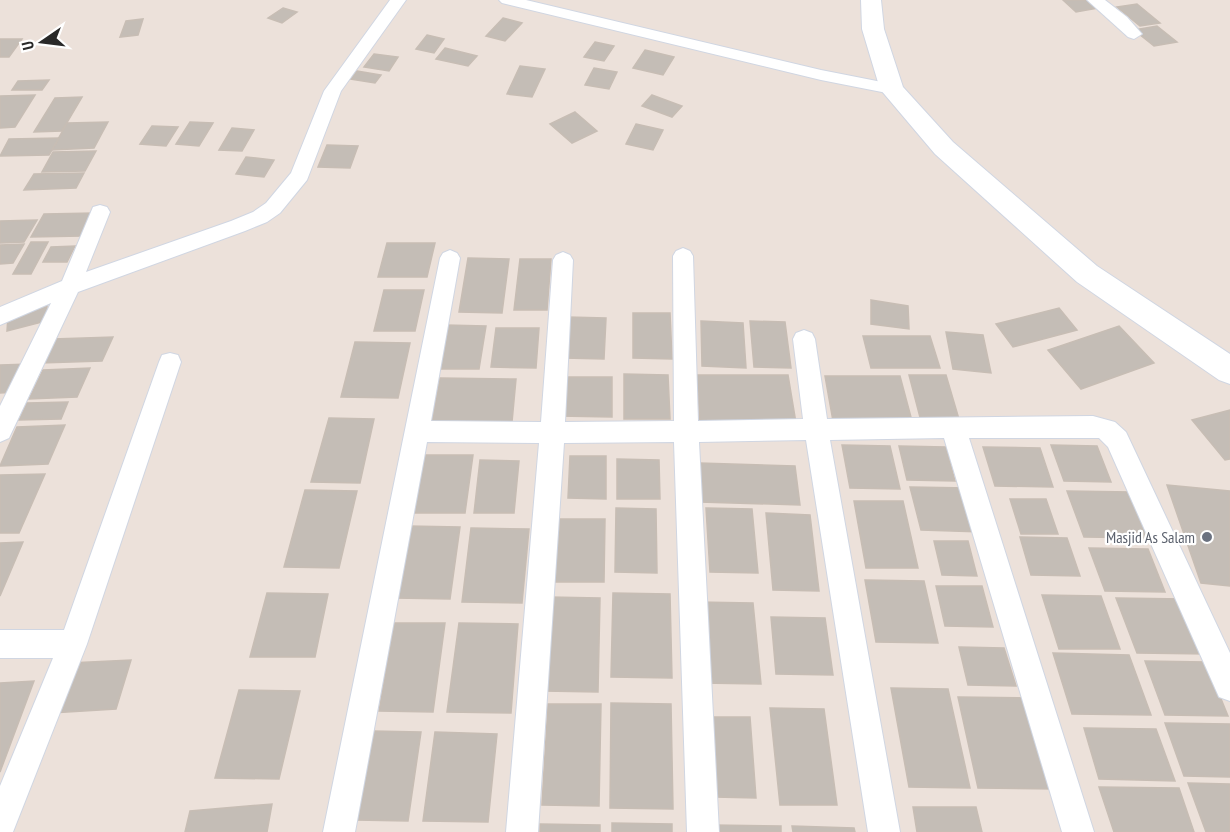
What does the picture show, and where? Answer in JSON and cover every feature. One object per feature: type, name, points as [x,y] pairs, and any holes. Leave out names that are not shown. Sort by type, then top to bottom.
[{"type":"street","points":[[0,316],[70,286],[260,218],[273,208],[300,175],[333,92],[398,0]]},
{"type":"street","points":[[507,0],[821,75],[892,89]]},
{"type":"street","points":[[871,0],[873,29],[892,89],[944,148],[1060,252],[1123,300],[1230,371]]},
{"type":"street","points":[[1095,0],[1121,20],[1134,34]]},
{"type":"street","points":[[0,432],[70,286],[100,212]]},
{"type":"street","points":[[683,256],[686,431],[703,832]]},
{"type":"street","points":[[339,832],[450,258]]},
{"type":"street","points":[[522,832],[552,433],[562,260]]},
{"type":"street","points":[[804,339],[816,428],[884,832]]},
{"type":"street","points":[[0,825],[73,644],[170,362]]},
{"type":"street","points":[[416,431],[552,433],[1093,426],[1106,429],[1112,434],[1230,686]]},
{"type":"street","points":[[953,427],[1078,832]]},
{"type":"street","points":[[0,644],[73,644]]},
{"type":"building","points":[[1063,0],[1089,0],[1098,8],[1076,12]]},
{"type":"building","points":[[1137,4],[1160,23],[1140,26],[1117,7]]},
{"type":"building","points":[[283,8],[297,12],[282,23],[268,18]]},
{"type":"building","points":[[503,18],[522,23],[505,41],[486,36]]},
{"type":"building","points":[[143,19],[138,35],[120,37],[126,21]]},
{"type":"building","points":[[1157,26],[1177,42],[1154,46],[1134,30]]},
{"type":"building","points":[[427,35],[444,39],[434,53],[416,49]]},
{"type":"building","points":[[0,39],[22,39],[9,57],[0,57]]},
{"type":"building","points":[[595,42],[614,46],[604,61],[584,57]]},
{"type":"building","points":[[445,48],[477,56],[468,66],[436,59]]},
{"type":"building","points":[[645,50],[674,57],[663,75],[633,68]]},
{"type":"building","points":[[374,54],[398,57],[389,71],[364,67]]},
{"type":"building","points":[[520,66],[545,69],[532,97],[507,94]]},
{"type":"building","points":[[594,68],[617,72],[609,89],[585,85]]},
{"type":"building","points":[[357,71],[381,75],[375,83],[350,79]]},
{"type":"building","points":[[49,80],[42,90],[12,90],[18,81]]},
{"type":"building","points":[[35,95],[15,127],[0,128],[0,96]]},
{"type":"building","points":[[652,95],[682,106],[672,117],[642,106]]},
{"type":"building","points":[[82,97],[62,131],[34,132],[55,98]]},
{"type":"building","points":[[575,112],[597,131],[572,143],[550,124]]},
{"type":"building","points":[[108,122],[94,148],[52,150],[67,123]]},
{"type":"building","points":[[190,122],[213,123],[199,146],[176,144]]},
{"type":"building","points":[[636,124],[663,130],[653,150],[626,144]]},
{"type":"building","points":[[152,126],[178,127],[166,146],[140,144]]},
{"type":"building","points":[[232,128],[254,130],[242,151],[219,150]]},
{"type":"building","points":[[59,138],[49,155],[0,156],[9,139]]},
{"type":"building","points":[[327,145],[358,146],[350,168],[318,167]]},
{"type":"building","points":[[96,151],[85,171],[42,172],[53,152]]},
{"type":"building","points":[[246,157],[274,160],[264,177],[236,174]]},
{"type":"building","points":[[84,173],[76,188],[24,190],[34,174]]},
{"type":"building","points":[[94,213],[82,236],[31,237],[44,214]]},
{"type":"building","points":[[37,220],[24,242],[0,243],[0,221]]},
{"type":"building","points":[[31,242],[48,242],[31,274],[13,274]]},
{"type":"building","points":[[387,243],[435,243],[427,277],[378,277]]},
{"type":"building","points":[[24,244],[13,263],[0,264],[0,245]]},
{"type":"building","points":[[75,246],[67,262],[43,262],[51,247]]},
{"type":"building","points":[[468,258],[509,259],[502,313],[459,312]]},
{"type":"building","points":[[520,259],[551,259],[547,310],[514,310]]},
{"type":"building","points":[[384,290],[424,290],[415,331],[374,331]]},
{"type":"building","points":[[871,300],[908,306],[909,329],[871,324]]},
{"type":"building","points":[[47,306],[46,321],[7,331],[8,316]]},
{"type":"building","points":[[1059,308],[1077,330],[1013,347],[996,324]]},
{"type":"building","points":[[633,313],[670,313],[672,359],[633,358]]},
{"type":"building","points":[[567,317],[606,318],[604,359],[564,358]]},
{"type":"building","points":[[701,321],[743,323],[746,368],[702,366]]},
{"type":"building","points":[[750,321],[785,322],[791,368],[754,367]]},
{"type":"building","points":[[445,325],[486,326],[479,369],[437,369]]},
{"type":"building","points":[[1119,326],[1154,363],[1081,389],[1048,350]]},
{"type":"building","points":[[496,328],[539,328],[536,368],[491,367]]},
{"type":"building","points":[[946,332],[983,335],[991,373],[953,369]]},
{"type":"building","points":[[863,336],[930,336],[940,368],[871,368]]},
{"type":"building","points":[[113,337],[102,361],[41,363],[53,339]]},
{"type":"building","points":[[355,342],[410,343],[398,398],[341,397]]},
{"type":"building","points":[[30,364],[16,392],[0,393],[0,365]]},
{"type":"building","points":[[90,368],[77,397],[29,399],[43,370]]},
{"type":"building","points":[[624,374],[668,375],[670,419],[624,419]]},
{"type":"building","points":[[697,375],[788,375],[796,423],[700,423]]},
{"type":"building","points":[[909,375],[946,375],[961,426],[922,425]]},
{"type":"building","points":[[825,376],[900,376],[912,421],[833,421]]},
{"type":"building","points":[[562,377],[612,377],[612,417],[559,416]]},
{"type":"building","points":[[440,378],[516,379],[512,422],[432,421]]},
{"type":"building","points":[[68,402],[61,419],[19,420],[27,403]]},
{"type":"building","points":[[1230,410],[1230,459],[1225,460],[1192,420]]},
{"type":"building","points":[[329,418],[374,419],[360,483],[311,482]]},
{"type":"building","points":[[65,425],[48,464],[0,466],[17,427]]},
{"type":"building","points":[[842,445],[890,446],[900,489],[850,488]]},
{"type":"building","points":[[1051,445],[1097,446],[1111,482],[1064,481]]},
{"type":"building","points":[[899,446],[946,447],[955,481],[907,480]]},
{"type":"building","points":[[983,447],[1040,448],[1053,487],[995,486]]},
{"type":"building","points":[[417,455],[473,455],[465,513],[407,513]]},
{"type":"building","points":[[570,456],[606,456],[606,499],[568,498]]},
{"type":"building","points":[[617,459],[659,460],[660,499],[617,499]]},
{"type":"building","points":[[480,460],[519,461],[514,513],[474,513]]},
{"type":"building","points":[[699,463],[795,466],[800,505],[700,502]]},
{"type":"building","points":[[45,474],[19,533],[0,533],[0,475]]},
{"type":"building","name":"Masjid As Salam","points":[[1167,485],[1230,491],[1230,586],[1201,583]]},
{"type":"building","points":[[910,487],[969,488],[982,532],[921,530]]},
{"type":"building","points":[[305,490],[357,491],[339,568],[284,567]]},
{"type":"building","points":[[1067,491],[1131,492],[1150,538],[1084,537]]},
{"type":"building","points":[[1010,499],[1046,499],[1058,534],[1021,534]]},
{"type":"building","points":[[854,501],[903,501],[918,568],[866,568]]},
{"type":"building","points":[[616,508],[656,509],[657,573],[615,572]]},
{"type":"building","points":[[706,508],[752,509],[758,573],[710,572]]},
{"type":"building","points":[[766,513],[810,515],[819,591],[773,590]]},
{"type":"building","points":[[558,519],[605,519],[604,582],[553,582]]},
{"type":"building","points":[[408,526],[460,527],[450,599],[395,598]]},
{"type":"building","points":[[471,528],[529,529],[522,603],[462,602]]},
{"type":"building","points":[[1020,537],[1067,538],[1080,576],[1031,575]]},
{"type":"building","points":[[934,541],[968,541],[977,576],[942,575]]},
{"type":"building","points":[[23,542],[0,596],[0,543]]},
{"type":"building","points":[[1089,548],[1148,549],[1165,592],[1105,591]]},
{"type":"building","points":[[865,580],[924,581],[938,643],[876,642]]},
{"type":"building","points":[[936,586],[982,586],[993,627],[945,626]]},
{"type":"building","points":[[267,593],[328,594],[315,657],[250,657]]},
{"type":"building","points":[[613,593],[670,594],[672,678],[611,677]]},
{"type":"building","points":[[1042,595],[1101,596],[1120,649],[1059,649]]},
{"type":"building","points":[[549,597],[600,598],[598,692],[544,691]]},
{"type":"building","points":[[1116,598],[1184,599],[1207,654],[1137,653]]},
{"type":"building","points":[[697,602],[753,603],[761,684],[701,683]]},
{"type":"building","points":[[771,617],[825,618],[833,675],[776,674]]},
{"type":"building","points":[[394,623],[445,623],[433,712],[379,711]]},
{"type":"building","points":[[459,623],[518,624],[511,713],[447,712]]},
{"type":"building","points":[[959,647],[1004,648],[1016,686],[968,685]]},
{"type":"building","points":[[1053,653],[1129,655],[1151,715],[1072,714]]},
{"type":"building","points":[[131,660],[116,709],[52,713],[69,663]]},
{"type":"building","points":[[1145,661],[1206,662],[1228,716],[1165,715]]},
{"type":"building","points":[[34,681],[0,772],[0,683]]},
{"type":"building","points":[[891,688],[948,689],[970,788],[909,787]]},
{"type":"building","points":[[239,690],[300,691],[279,779],[215,778]]},
{"type":"building","points":[[958,697],[1031,698],[1057,789],[978,788]]},
{"type":"building","points":[[611,703],[671,704],[673,809],[610,808]]},
{"type":"building","points":[[548,704],[601,704],[599,806],[542,805]]},
{"type":"building","points":[[770,708],[824,709],[837,805],[780,805]]},
{"type":"building","points":[[710,717],[750,717],[756,798],[715,797]]},
{"type":"building","points":[[1165,723],[1230,724],[1230,777],[1184,776]]},
{"type":"building","points":[[1084,728],[1156,729],[1175,781],[1099,779]]},
{"type":"building","points":[[372,731],[421,732],[408,821],[356,820]]},
{"type":"building","points":[[435,732],[497,734],[488,822],[423,821]]},
{"type":"building","points":[[1188,783],[1230,784],[1230,832],[1206,832]]},
{"type":"building","points":[[1099,787],[1179,788],[1194,832],[1114,832]]},
{"type":"building","points":[[272,804],[267,832],[185,832],[190,811]]},
{"type":"building","points":[[913,807],[976,807],[982,832],[917,832]]},
{"type":"building","points":[[612,823],[672,824],[672,832],[612,832]]},
{"type":"building","points":[[540,824],[600,825],[600,832],[540,832]]},
{"type":"building","points":[[712,825],[781,826],[781,832],[712,832]]},
{"type":"building","points":[[792,826],[854,828],[855,832],[793,832]]},
{"type":"place","name":"Masjid As Salam","points":[[1207,537]]}]
